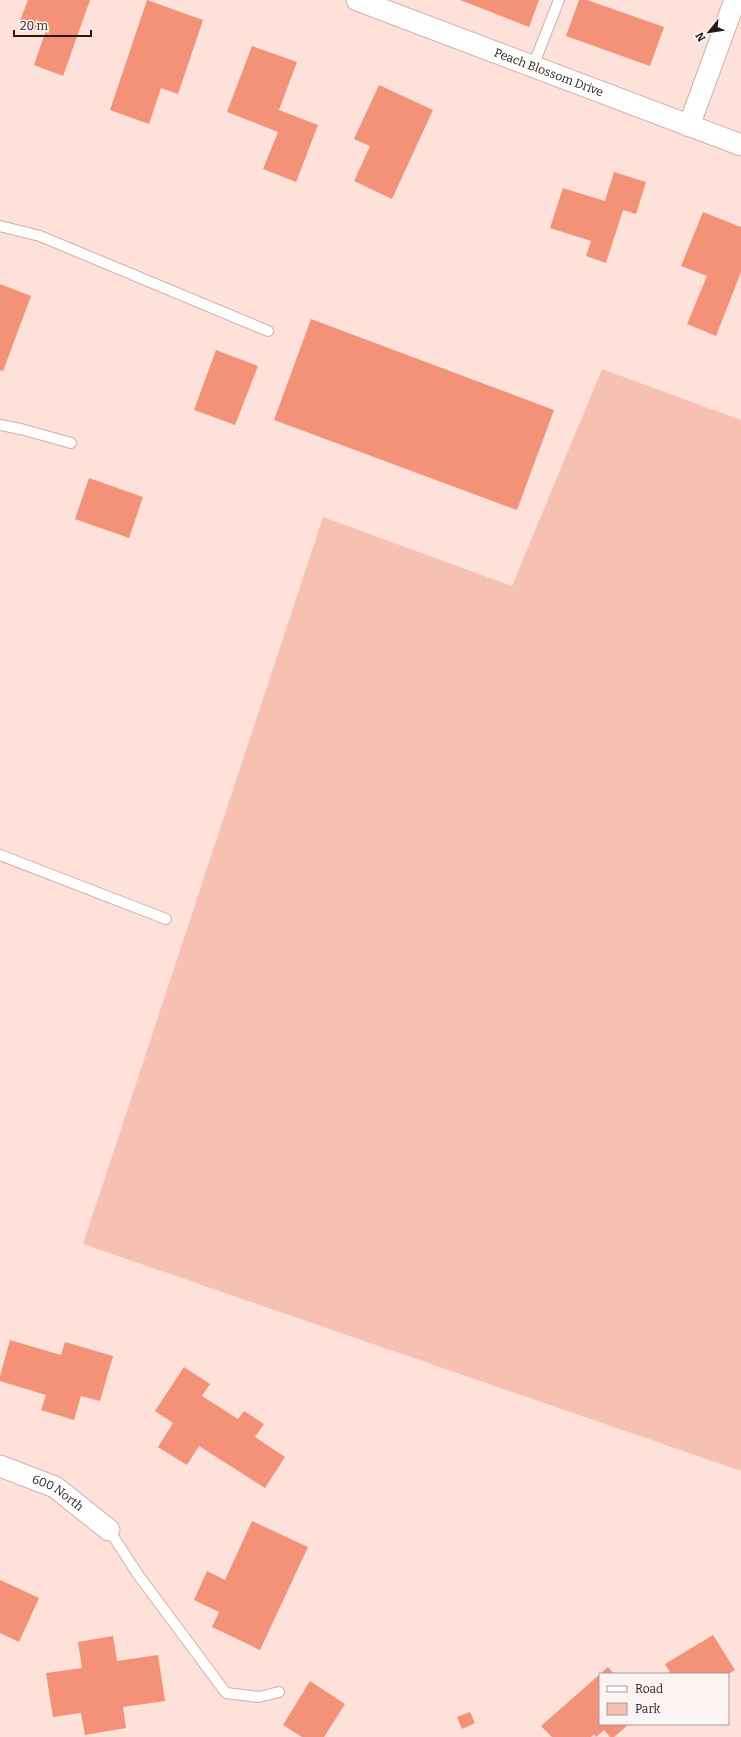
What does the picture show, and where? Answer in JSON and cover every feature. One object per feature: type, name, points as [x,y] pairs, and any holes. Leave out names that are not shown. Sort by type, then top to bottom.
[{"type":"street","points":[[689,126],[735,0]]},
{"type":"street","name":"Peach Blossom Drive","points":[[362,1],[741,145]]},
{"type":"street","name":"600 North","points":[[0,1466],[55,1487],[109,1530]]},
{"type":"lane","points":[[533,66],[559,0]]},
{"type":"lane","points":[[0,226],[40,236],[268,331]]},
{"type":"lane","points":[[0,425],[21,429],[71,444]]},
{"type":"lane","points":[[0,855],[166,919]]},
{"type":"lane","points":[[109,1530],[139,1576],[226,1693],[259,1697],[279,1692]]},
{"type":"green space","points":[[602,369],[741,420],[741,1471],[83,1244],[323,517],[512,586]]},
{"type":"building","points":[[28,0],[90,0],[63,76],[34,65],[45,33],[19,23]]},
{"type":"building","points":[[147,0],[203,20],[178,94],[161,88],[149,124],[110,110]]},
{"type":"building","points":[[460,0],[539,0],[529,27]]},
{"type":"building","points":[[579,0],[587,0],[664,27],[650,66],[566,36]]},
{"type":"building","points":[[252,46],[297,62],[279,110],[318,125],[296,182],[263,169],[278,132],[227,112]]},
{"type":"building","points":[[379,85],[433,110],[392,199],[354,181],[370,146],[354,139]]},
{"type":"building","points":[[614,172],[646,182],[636,214],[623,210],[606,263],[586,256],[591,241],[550,228],[563,188],[605,201]]},
{"type":"building","points":[[703,212],[741,227],[741,272],[716,336],[687,324],[707,276],[681,266]]},
{"type":"building","points":[[0,284],[31,296],[3,371],[0,370]]},
{"type":"building","points":[[311,319],[554,410],[517,510],[274,420]]},
{"type":"building","points":[[216,350],[258,366],[235,425],[194,410]]},
{"type":"building","points":[[89,478],[143,497],[129,538],[75,519]]},
{"type":"building","points":[[10,1340],[61,1355],[65,1342],[113,1356],[100,1401],[81,1396],[74,1420],[41,1410],[46,1395],[0,1381]]},
{"type":"building","points":[[184,1367],[210,1384],[202,1396],[238,1419],[244,1411],[264,1424],[255,1437],[285,1457],[265,1488],[199,1446],[187,1465],[158,1447],[173,1423],[155,1411]]},
{"type":"building","points":[[252,1521],[308,1547],[260,1650],[212,1627],[219,1612],[194,1600],[207,1571],[225,1580]]},
{"type":"building","points":[[0,1580],[39,1598],[19,1642],[0,1633]]},
{"type":"building","points":[[713,1635],[735,1670],[729,1673],[670,1673],[665,1664]]},
{"type":"building","points":[[113,1636],[117,1661],[158,1655],[165,1701],[123,1707],[126,1728],[85,1735],[81,1713],[53,1717],[46,1673],[82,1668],[78,1642]]},
{"type":"building","points":[[608,1667],[613,1673],[601,1673]]},
{"type":"building","points":[[599,1675],[599,1725],[628,1725],[614,1737],[610,1737],[604,1730],[596,1737],[594,1734],[591,1737],[552,1737],[541,1726]]},
{"type":"building","points":[[310,1681],[345,1704],[324,1737],[302,1737],[283,1725]]},
{"type":"building","points":[[470,1712],[475,1723],[462,1729],[457,1717]]}]
